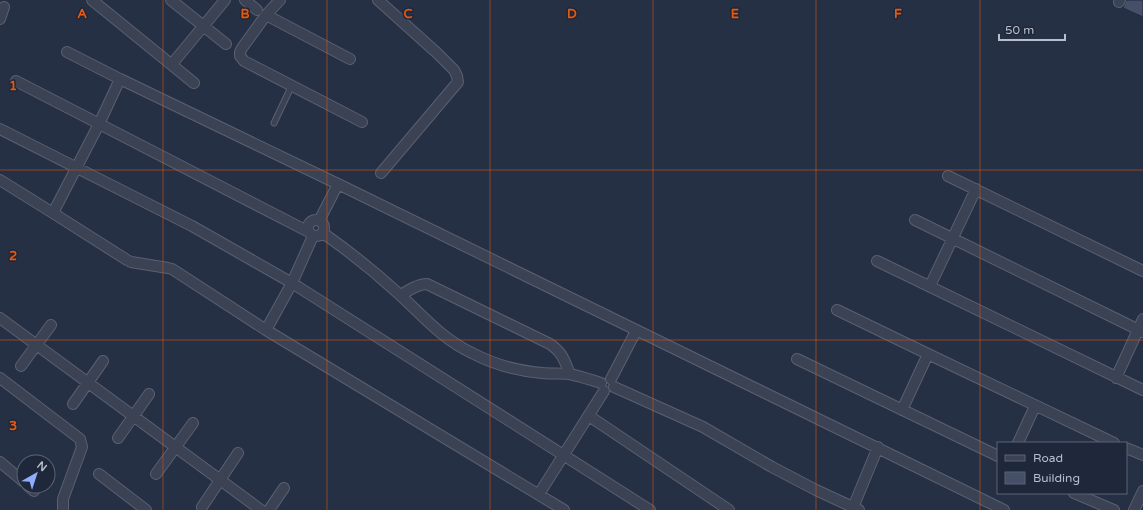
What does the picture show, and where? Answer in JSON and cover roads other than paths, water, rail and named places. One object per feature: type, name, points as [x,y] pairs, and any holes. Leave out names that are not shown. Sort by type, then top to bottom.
[{"type":"street","points":[[92,0],[194,83]]},
{"type":"street","points":[[171,0],[226,44]]},
{"type":"street","points":[[172,64],[225,0]]},
{"type":"street","points":[[245,0],[262,13],[350,59]]},
{"type":"street","points":[[280,0],[262,13],[242,48],[240,56],[244,61],[362,122]]},
{"type":"street","points":[[378,0],[454,70],[458,82],[381,173]]},
{"type":"street","points":[[0,18],[4,7]]},
{"type":"street","points":[[67,52],[1002,510]]},
{"type":"street","points":[[53,213],[120,79]]},
{"type":"street","points":[[16,80],[311,234],[319,236],[323,233],[325,228],[323,224],[319,221],[313,221],[309,225],[311,234],[292,283],[266,330]]},
{"type":"street","points":[[0,128],[192,226],[292,283],[650,510]]},
{"type":"street","points":[[948,176],[1143,271]]},
{"type":"street","points":[[0,180],[131,262],[172,270],[266,330],[564,510]]},
{"type":"street","points":[[319,221],[338,184]]},
{"type":"street","points":[[930,286],[976,189]]},
{"type":"street","points":[[915,220],[1141,331]]},
{"type":"street","points":[[323,233],[376,272],[431,325],[459,347],[495,363],[541,373],[570,374],[603,387]]},
{"type":"street","points":[[877,261],[1143,390]]},
{"type":"street","points":[[401,295],[417,286],[427,284],[550,344],[563,356],[570,374]]},
{"type":"street","points":[[837,310],[1112,442]]},
{"type":"street","points":[[0,318],[261,510]]},
{"type":"street","points":[[1116,378],[1141,331],[1143,319]]},
{"type":"street","points":[[21,366],[51,325]]},
{"type":"street","points":[[613,383],[636,331]]},
{"type":"street","points":[[902,410],[928,354]]},
{"type":"street","points":[[797,359],[997,456]]},
{"type":"street","points":[[73,404],[103,361]]},
{"type":"street","points":[[539,494],[589,416],[603,387],[604,379],[608,378],[613,383],[703,427],[779,471],[854,509],[878,448]]},
{"type":"street","points":[[1,382],[80,439],[82,447],[64,499],[63,510]]},
{"type":"street","points":[[118,438],[150,394]]},
{"type":"street","points":[[1018,442],[1035,406]]},
{"type":"street","points":[[589,416],[729,510]]},
{"type":"street","points":[[156,474],[193,424]]},
{"type":"street","points":[[1127,448],[1143,455]]},
{"type":"street","points":[[202,506],[238,453]]},
{"type":"street","points":[[0,462],[16,475]]},
{"type":"street","points":[[99,474],[146,510]]},
{"type":"street","points":[[269,510],[284,488]]},
{"type":"street","points":[[1134,510],[1143,491]]},
{"type":"street","points":[[1076,494],[1114,510]]},
{"type":"lane","points":[[274,124],[292,85]]}]
